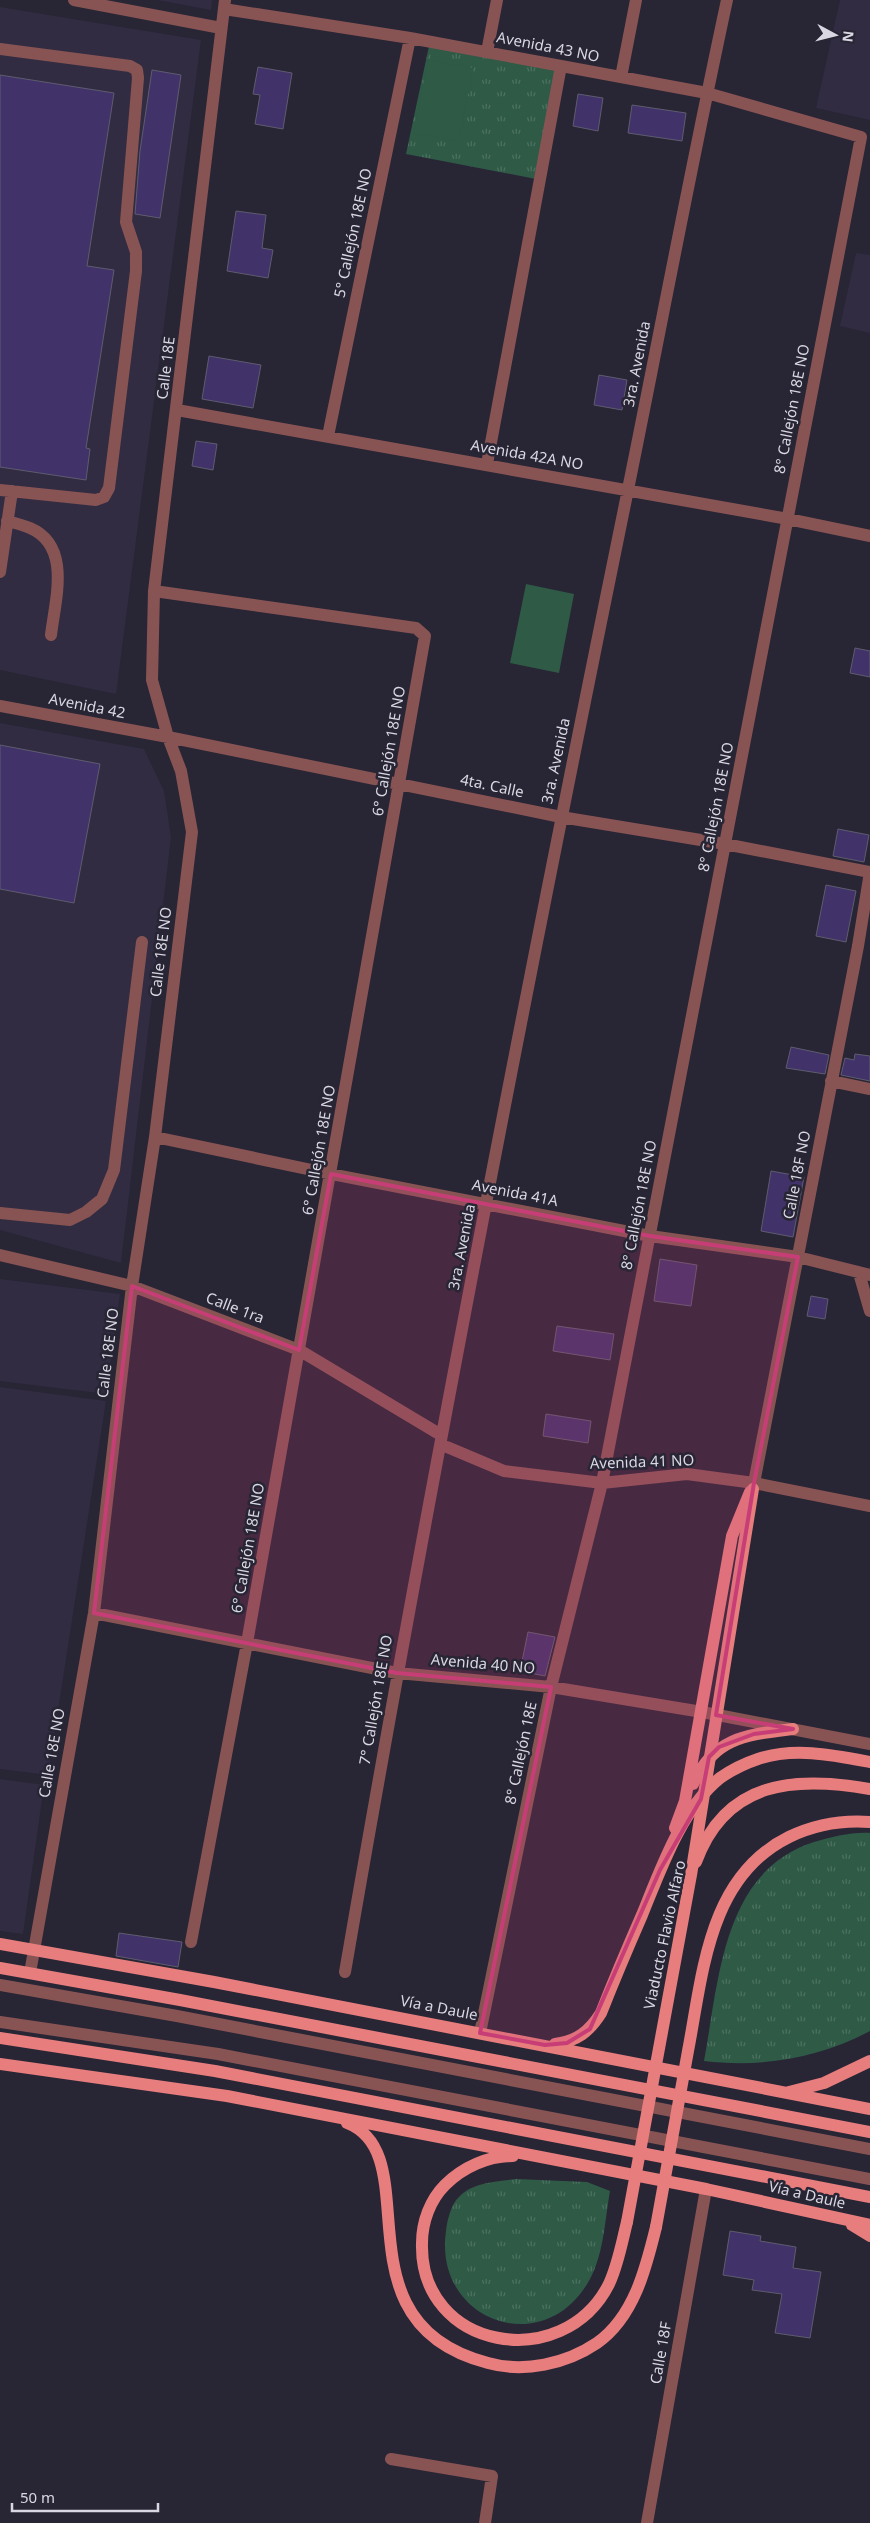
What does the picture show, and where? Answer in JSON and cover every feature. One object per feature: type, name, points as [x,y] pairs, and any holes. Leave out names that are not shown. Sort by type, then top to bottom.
[{"type":"main road","points":[[685,1801],[732,1536],[753,1486]]},
{"type":"main road","points":[[692,1875],[753,1486]]},
{"type":"main road","points":[[545,2045],[566,2043],[590,2030],[601,2013],[660,1870],[685,1801],[706,1760],[719,1747],[754,1734],[793,1728]]},
{"type":"main road","points":[[660,1870],[686,1820],[700,1799],[721,1778],[757,1759],[805,1752],[870,1762]]},
{"type":"main road","name":"Viaducto Flavio Alfaro","points":[[534,2156],[505,2156],[468,2167],[452,2178],[438,2192],[427,2213],[422,2241],[425,2277],[433,2296],[447,2312],[465,2326],[500,2338],[518,2340],[542,2338],[561,2331],[580,2319],[596,2305],[609,2283],[627,2222],[692,1875],[705,1839],[722,1817],[746,1798],[772,1787],[798,1782],[833,1783],[870,1789]]},
{"type":"main road","points":[[328,2116],[352,2125],[368,2137],[377,2150],[382,2161],[393,2260],[404,2301],[416,2320],[431,2336],[448,2349],[470,2358],[496,2365],[521,2367],[547,2364],[573,2356],[598,2342],[617,2323],[633,2298],[647,2264],[656,2227],[704,1963],[716,1920],[732,1888],[747,1867],[763,1853],[798,1833],[841,1822],[870,1822]]},
{"type":"main road","name":"Vía a Daule","points":[[0,1944],[224,1984],[545,2045],[784,2094],[870,2109]]},
{"type":"main road","points":[[0,1968],[870,2132]]},
{"type":"main road","name":"Vía a Daule","points":[[0,2038],[215,2071],[870,2197]]},
{"type":"main road","points":[[784,2094],[824,2083],[870,2061]]},
{"type":"main road","name":"Vía a Daule","points":[[0,2064],[210,2093],[706,2189],[870,2225]]},
{"type":"main road","points":[[843,2220],[870,2236]]},
{"type":"street","points":[[74,0],[221,28]]},
{"type":"street","points":[[487,52],[497,0]]},
{"type":"street","points":[[621,77],[636,0]]},
{"type":"street","points":[[707,93],[727,0]]},
{"type":"street","name":"Calle 18E","points":[[168,737],[152,680],[154,591],[224,5]]},
{"type":"street","name":"Avenida 43 NO","points":[[224,5],[707,93],[861,138]]},
{"type":"street","name":"5° Callejón 18E NO","points":[[328,436],[410,38]]},
{"type":"street","points":[[0,49],[130,66],[137,70],[138,78],[126,222],[136,252],[136,272],[109,488],[104,497],[96,500],[6,490],[7,521],[0,572]]},
{"type":"street","points":[[486,464],[562,66]]},
{"type":"street","name":"3ra. Avenida","points":[[442,1435],[561,817],[707,93]]},
{"type":"street","name":"8° Callejón 18E NO","points":[[602,1483],[861,138]]},
{"type":"street","name":"Avenida 42A NO","points":[[177,410],[486,464],[788,519],[870,536]]},
{"type":"street","points":[[7,521],[31,528],[52,545],[58,565],[51,635]]},
{"type":"street","name":"6° Callejón 18E NO","points":[[154,591],[416,628],[423,631],[426,636],[247,1643],[191,1942]]},
{"type":"street","name":"Avenida 42","points":[[0,706],[168,737]]},
{"type":"street","name":"4ta. Calle","points":[[168,737],[561,817],[725,844],[870,872]]},
{"type":"street","name":"Calle 18E NO","points":[[30,1973],[94,1613],[132,1286],[155,1137],[192,832],[181,771],[168,737]]},
{"type":"street","name":"Calle 18F NO","points":[[753,1486],[831,1081],[864,947],[870,872]]},
{"type":"street","points":[[0,1213],[70,1220],[86,1212],[102,1199],[114,1170],[142,942]]},
{"type":"street","points":[[831,1081],[870,1089]]},
{"type":"street","name":"Avenida 41A","points":[[155,1137],[331,1174],[650,1236],[798,1257],[865,1274]]},
{"type":"street","name":"Calle 1ra","points":[[0,1255],[132,1286],[299,1350],[442,1435]]},
{"type":"street","points":[[865,1274],[870,1311]]},
{"type":"street","name":"7° Callejón 18E NO","points":[[345,1972],[397,1673],[442,1435]]},
{"type":"street","name":"Avenida 41 NO","points":[[448,1447],[504,1471],[602,1483],[687,1474],[870,1506]]},
{"type":"street","name":"8° Callejón 18E","points":[[480,2033],[551,1687],[602,1483]]},
{"type":"street","name":"Avenida 40 NO","points":[[94,1613],[397,1673],[551,1687],[793,1728],[870,1744]]},
{"type":"street","points":[[0,1985],[177,2016],[870,2149]]},
{"type":"street","name":"Vía a Daule","points":[[0,2022],[235,2057],[870,2179]]},
{"type":"street","name":"Calle 18F","points":[[647,2523],[706,2189]]},
{"type":"street","points":[[391,2459],[492,2476],[485,2523]]},
{"type":"highlighted area","points":[[331,1174],[650,1236],[798,1257],[754,1483],[716,1715],[793,1729],[754,1734],[719,1747],[709,1757],[701,1799],[660,1870],[590,2029],[567,2043],[545,2045],[480,2033],[551,1687],[397,1673],[94,1613],[132,1286],[299,1350]]},
{"type":"shaded area","points":[[157,0],[212,0],[211,10]]},
{"type":"shaded area","points":[[840,0],[870,0],[870,120],[816,108]]},
{"type":"shaded area","points":[[0,7],[201,40],[116,694],[0,670]]},
{"type":"shaded area","points":[[856,253],[870,255],[870,333],[840,326]]},
{"type":"shaded area","points":[[0,723],[144,749],[164,791],[171,837],[121,1263],[0,1230]]},
{"type":"shaded area","points":[[0,1279],[120,1294],[106,1394],[0,1381]]},
{"type":"shaded area","points":[[0,1387],[106,1401],[48,1775],[0,1769]]},
{"type":"shaded area","points":[[0,1779],[44,1785],[23,1934],[0,1931]]},
{"type":"green space","points":[[429,46],[556,70],[536,179],[406,154]]},
{"type":"green space","points":[[428,60],[473,68],[459,141],[414,133]]},
{"type":"green space","points":[[526,584],[574,594],[559,673],[510,663]]},
{"type":"green space","points":[[870,1833],[870,2031],[831,2048],[790,2059],[747,2063],[704,2061],[721,1964],[730,1932],[743,1903],[760,1877],[783,1856],[814,1842],[849,1834]]},
{"type":"green space","points":[[516,2179],[587,2182],[610,2191],[601,2247],[590,2279],[570,2304],[547,2319],[521,2324],[496,2320],[474,2308],[457,2288],[447,2262],[446,2231],[450,2213],[456,2200],[471,2188],[493,2182]]},
{"type":"building","points":[[258,67],[292,73],[283,129],[255,124],[260,95],[253,94]]},
{"type":"building","points":[[152,70],[181,75],[160,218],[135,214],[140,151]]},
{"type":"building","points":[[0,75],[114,93],[87,266],[114,270],[86,448],[90,449],[86,480],[0,467]]},
{"type":"building","points":[[578,94],[603,98],[598,131],[573,126]]},
{"type":"building","points":[[632,105],[686,113],[682,141],[628,133]]},
{"type":"building","points":[[236,211],[266,215],[262,248],[273,250],[268,278],[227,271]]},
{"type":"building","points":[[209,356],[261,365],[253,408],[202,399]]},
{"type":"building","points":[[599,375],[627,380],[622,410],[594,405]]},
{"type":"building","points":[[196,441],[217,444],[213,470],[192,466]]},
{"type":"building","points":[[855,648],[870,651],[870,677],[850,673]]},
{"type":"building","points":[[0,745],[100,764],[74,903],[0,889]]},
{"type":"building","points":[[838,829],[869,835],[864,862],[833,856]]},
{"type":"building","points":[[826,885],[856,891],[846,942],[816,936]]},
{"type":"building","points":[[791,1047],[829,1055],[825,1074],[786,1068]]},
{"type":"building","points":[[855,1054],[870,1056],[870,1081],[841,1075],[845,1058],[854,1060]]},
{"type":"building","points":[[771,1171],[804,1177],[793,1237],[761,1231]]},
{"type":"building","points":[[660,1259],[697,1265],[691,1306],[654,1301]]},
{"type":"building","points":[[811,1296],[828,1299],[825,1319],[807,1316]]},
{"type":"building","points":[[557,1326],[614,1334],[610,1360],[553,1351]]},
{"type":"building","points":[[546,1414],[591,1421],[588,1443],[543,1436]]},
{"type":"building","points":[[528,1632],[555,1637],[545,1676],[520,1671]]},
{"type":"building","points":[[119,1933],[182,1942],[178,1967],[116,1956]]},
{"type":"building","points":[[730,2231],[761,2236],[760,2241],[796,2247],[793,2268],[821,2272],[810,2338],[775,2333],[782,2294],[752,2290],[754,2280],[723,2275]]}]
